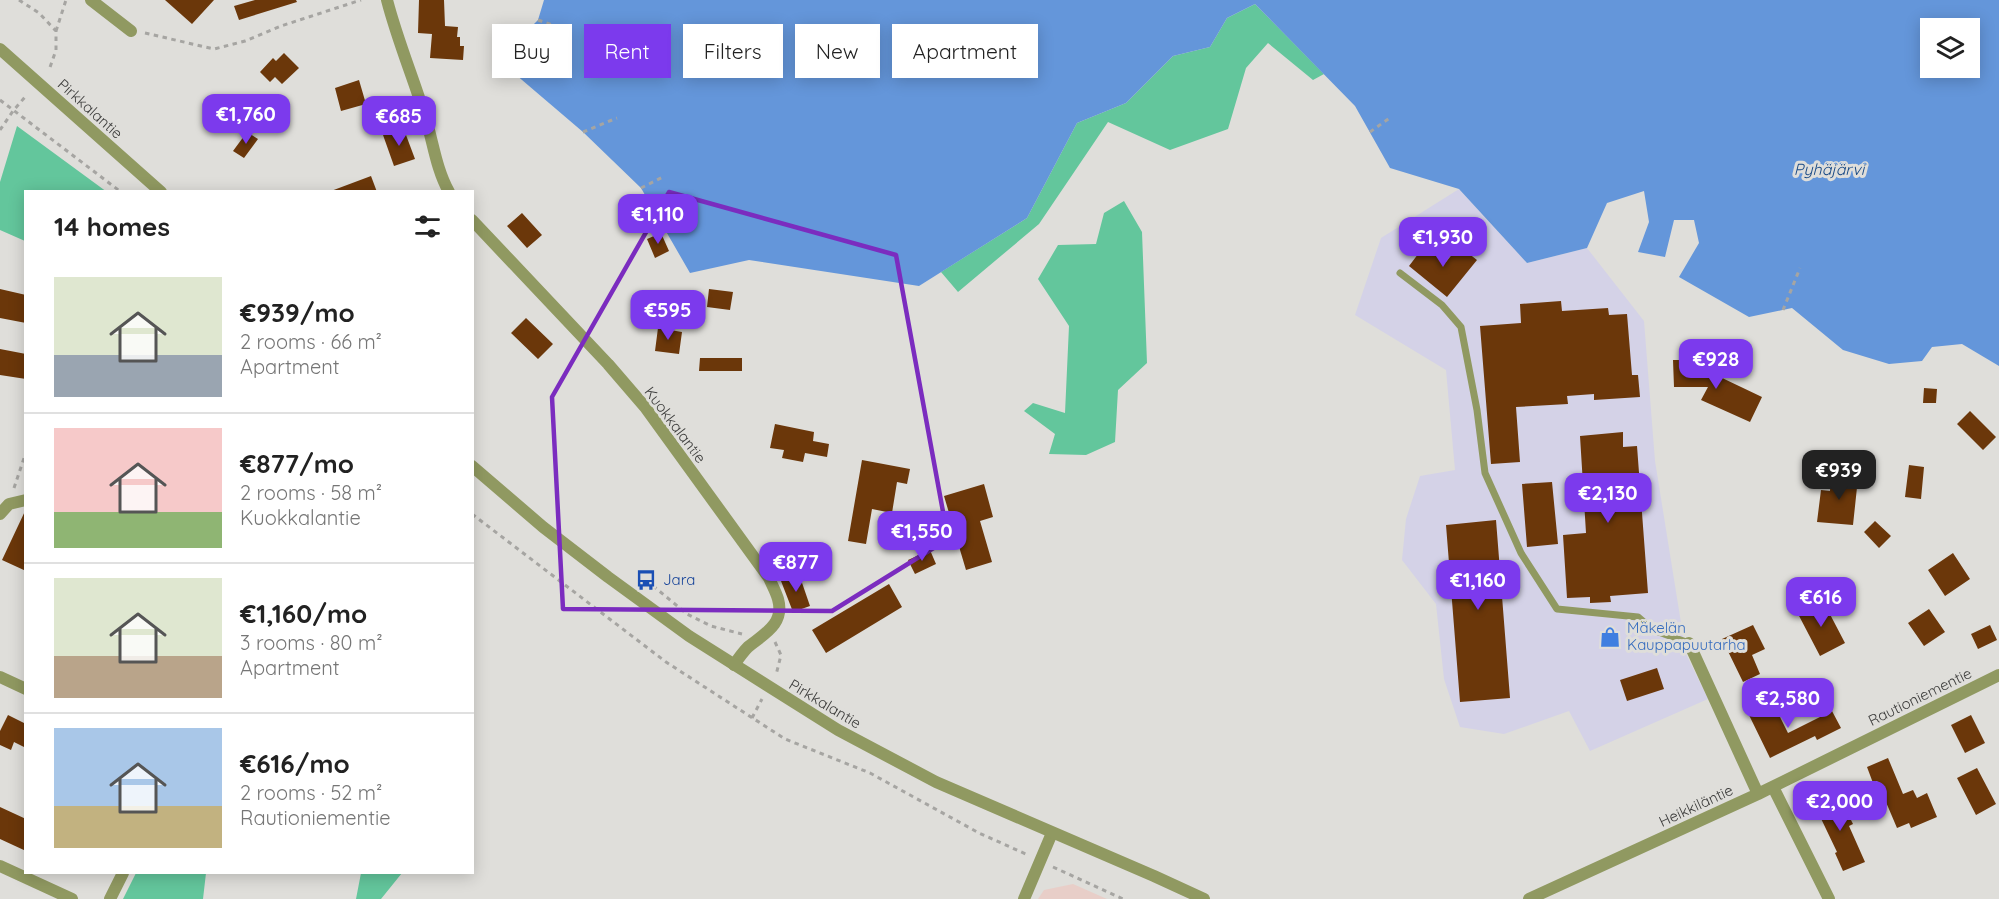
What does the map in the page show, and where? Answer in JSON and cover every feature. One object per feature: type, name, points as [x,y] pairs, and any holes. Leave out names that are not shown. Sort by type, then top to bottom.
[{"type":"street","points":[[91,0],[131,31]]},
{"type":"street","points":[[387,0],[448,190]]},
{"type":"street","name":"Pirkkalantie","points":[[0,49],[159,190]]},
{"type":"street","name":"Kuokkalantie","points":[[474,222],[608,363],[645,407],[769,578],[778,600],[780,612],[777,622],[769,632],[746,649],[734,665]]},
{"type":"street","name":"Pirkkalantie","points":[[474,468],[543,527],[608,577],[734,665],[837,730],[936,782],[1204,899]]},
{"type":"street","points":[[0,514],[9,504],[24,500]]},
{"type":"street","name":"Heikkiläntie","points":[[1529,899],[1758,794],[1689,643]]},
{"type":"street","name":"Rautioniementie","points":[[1758,794],[1999,675]]},
{"type":"street","points":[[0,677],[24,688]]},
{"type":"street","points":[[1773,787],[1829,899]]},
{"type":"street","points":[[1024,899],[1052,833]]},
{"type":"street","points":[[0,866],[72,899]]},
{"type":"street","points":[[110,899],[122,874]]},
{"type":"lane","points":[[1400,273],[1442,305],[1461,327],[1477,410],[1485,473],[1521,553],[1557,609],[1638,617],[1653,630],[1689,643]]},
{"type":"path","points":[[19,0],[39,13],[56,31]]},
{"type":"path","points":[[49,70],[57,50],[56,31],[66,0]]},
{"type":"path","points":[[131,31],[214,49],[244,41],[281,26],[362,0]]},
{"type":"path","points":[[538,20],[550,24]]},
{"type":"path","points":[[0,130],[25,96]]},
{"type":"path","points":[[0,100],[119,190]]},
{"type":"path","points":[[1370,132],[1391,117]]},
{"type":"path","points":[[583,132],[617,118]]},
{"type":"path","points":[[641,188],[663,177]]},
{"type":"path","points":[[1783,310],[1800,268]]},
{"type":"path","points":[[9,504],[24,458]]},
{"type":"path","points":[[474,516],[666,662],[785,739],[870,773],[979,833],[1123,899]]},
{"type":"path","points":[[646,580],[687,614],[711,626],[760,638]]},
{"type":"highlighted area","points":[[669,192],[896,255],[948,539],[832,611],[563,609],[552,397]]},
{"type":"shaded area","name":"Mäkelän Kauppapuutarha","points":[[1459,189],[1527,263],[1587,248],[1644,321],[1655,461],[1686,654],[1708,699],[1590,751],[1569,711],[1504,734],[1460,727],[1444,679],[1436,604],[1402,560],[1406,519],[1420,476],[1455,470],[1446,370],[1355,315],[1381,238]]},
{"type":"shaded area","points":[[1073,884],[1107,899],[1038,899],[1044,890]]},
{"type":"green space","points":[[1255,4],[1324,74],[1313,80],[1268,43],[1246,68],[1228,129],[1170,150],[1108,122],[1039,224],[958,292],[941,272],[1027,218],[1077,123],[1126,103],[1173,56],[1210,47],[1227,18]]},
{"type":"green space","points":[[17,126],[104,190],[24,190],[24,241],[0,230],[0,182]]},
{"type":"green space","points":[[1124,201],[1142,232],[1147,363],[1118,390],[1115,442],[1086,455],[1049,454],[1055,434],[1024,411],[1033,403],[1065,413],[1069,326],[1038,279],[1058,245],[1096,244],[1104,213]]},
{"type":"green space","points":[[136,874],[206,874],[203,899],[123,899]]},
{"type":"green space","points":[[361,874],[401,874],[381,899],[356,899]]},
{"type":"water","name":"Pyhäjärvi","points":[[544,0],[1999,0],[1999,366],[1962,344],[1932,347],[1922,361],[1889,364],[1843,350],[1792,308],[1749,317],[1679,277],[1699,243],[1694,220],[1674,220],[1665,257],[1638,252],[1649,222],[1644,191],[1607,203],[1587,248],[1527,263],[1459,189],[1390,168],[1355,106],[1255,4],[1227,18],[1210,47],[1173,56],[1126,103],[1077,123],[1027,218],[919,286],[749,260],[690,273],[641,188],[583,132],[520,78],[572,78],[572,24],[534,24],[538,20]]},
{"type":"building","points":[[165,0],[214,0],[192,24]]},
{"type":"building","points":[[255,0],[296,0],[297,2],[239,20],[234,6]]},
{"type":"building","points":[[419,0],[444,0],[445,26],[458,27],[457,37],[460,37],[460,46],[464,46],[463,60],[430,58],[432,34],[418,33]]},
{"type":"building","points":[[284,53],[299,68],[282,84],[275,77],[270,82],[260,72],[273,58],[276,61]]},
{"type":"building","points":[[359,80],[366,104],[341,111],[335,88]]},
{"type":"building","points":[[403,127],[415,159],[394,166],[383,135]]},
{"type":"building","points":[[247,132],[258,139],[244,158],[233,151]]},
{"type":"building","points":[[371,176],[376,190],[334,190]]},
{"type":"building","points":[[522,213],[542,235],[527,248],[507,226]]},
{"type":"building","points":[[661,233],[669,251],[655,258],[647,239]]},
{"type":"building","points":[[1425,245],[1446,262],[1459,246],[1477,260],[1447,297],[1409,266]]},
{"type":"building","points":[[0,289],[24,295],[24,323],[0,318]]},
{"type":"building","points":[[709,289],[733,292],[730,310],[707,307]]},
{"type":"building","points":[[1561,301],[1562,311],[1608,308],[1609,315],[1627,314],[1632,375],[1638,375],[1640,397],[1594,400],[1594,394],[1567,396],[1568,404],[1516,407],[1520,462],[1491,464],[1480,326],[1521,323],[1520,304]]},
{"type":"building","points":[[526,318],[553,344],[538,359],[511,333]]},
{"type":"building","points":[[658,328],[682,332],[679,354],[655,351]]},
{"type":"building","points":[[0,349],[24,354],[24,379],[0,375]]},
{"type":"building","points":[[700,358],[742,358],[742,371],[699,371]]},
{"type":"building","points":[[1673,360],[1697,360],[1697,366],[1762,397],[1750,422],[1701,400],[1708,387],[1674,387]]},
{"type":"building","points":[[1924,388],[1937,389],[1936,403],[1923,403]]},
{"type":"building","points":[[1970,411],[1996,437],[1983,450],[1957,424]]},
{"type":"building","points":[[775,424],[814,432],[813,441],[829,444],[827,457],[805,453],[803,462],[782,458],[784,450],[770,448]]},
{"type":"building","points":[[1623,432],[1623,447],[1637,446],[1648,593],[1610,596],[1611,602],[1590,603],[1590,597],[1567,598],[1563,535],[1586,533],[1580,436]]},
{"type":"building","points":[[862,460],[910,469],[907,484],[897,482],[892,513],[872,509],[866,544],[848,541]]},
{"type":"building","points":[[1909,465],[1924,467],[1921,499],[1905,497]]},
{"type":"building","points":[[1831,475],[1858,478],[1853,525],[1817,522],[1821,490],[1830,491]]},
{"type":"building","points":[[1552,482],[1558,544],[1527,547],[1522,484]]},
{"type":"building","points":[[984,484],[993,517],[980,521],[992,562],[966,570],[944,496]]},
{"type":"building","points":[[24,513],[24,570],[2,560]]},
{"type":"building","points":[[1496,520],[1510,698],[1460,702],[1446,525]]},
{"type":"building","points":[[1875,521],[1891,536],[1879,548],[1864,532]]},
{"type":"building","points":[[930,550],[936,564],[915,574],[908,560]]},
{"type":"building","points":[[1953,553],[1970,579],[1945,596],[1928,570]]},
{"type":"building","points":[[799,574],[810,606],[793,612],[781,581]]},
{"type":"building","points":[[889,584],[902,607],[826,653],[812,630]]},
{"type":"building","points":[[1822,599],[1845,643],[1820,656],[1797,612]]},
{"type":"building","points":[[1929,609],[1945,632],[1924,646],[1908,623]]},
{"type":"building","points":[[1753,625],[1765,649],[1752,655],[1760,674],[1743,682],[1722,639]]},
{"type":"building","points":[[1990,625],[1997,640],[1978,649],[1971,634]]},
{"type":"building","points":[[1657,668],[1664,689],[1627,701],[1620,680]]},
{"type":"building","points":[[1772,701],[1788,733],[1832,711],[1841,728],[1817,740],[1815,736],[1770,758],[1748,713]]},
{"type":"building","points":[[8,715],[24,723],[24,747],[14,742],[11,750],[0,745],[0,731]]},
{"type":"building","points":[[1971,715],[1985,743],[1965,753],[1951,725]]},
{"type":"building","points":[[1888,758],[1903,794],[1913,790],[1917,798],[1927,793],[1937,817],[1911,828],[1909,823],[1897,828],[1877,781],[1873,783],[1867,767]]},
{"type":"building","points":[[1977,768],[1996,804],[1976,815],[1957,778]]},
{"type":"building","points":[[1838,794],[1853,824],[1849,826],[1865,862],[1843,871],[1835,853],[1837,852],[1815,806]]},
{"type":"building","points":[[0,807],[24,818],[24,850],[0,839]]},
{"type":"place","name":"Jara","points":[[646,580]]},
{"type":"place","name":"Mäkelän Kauppapuutarha","points":[[1610,637]]}]
